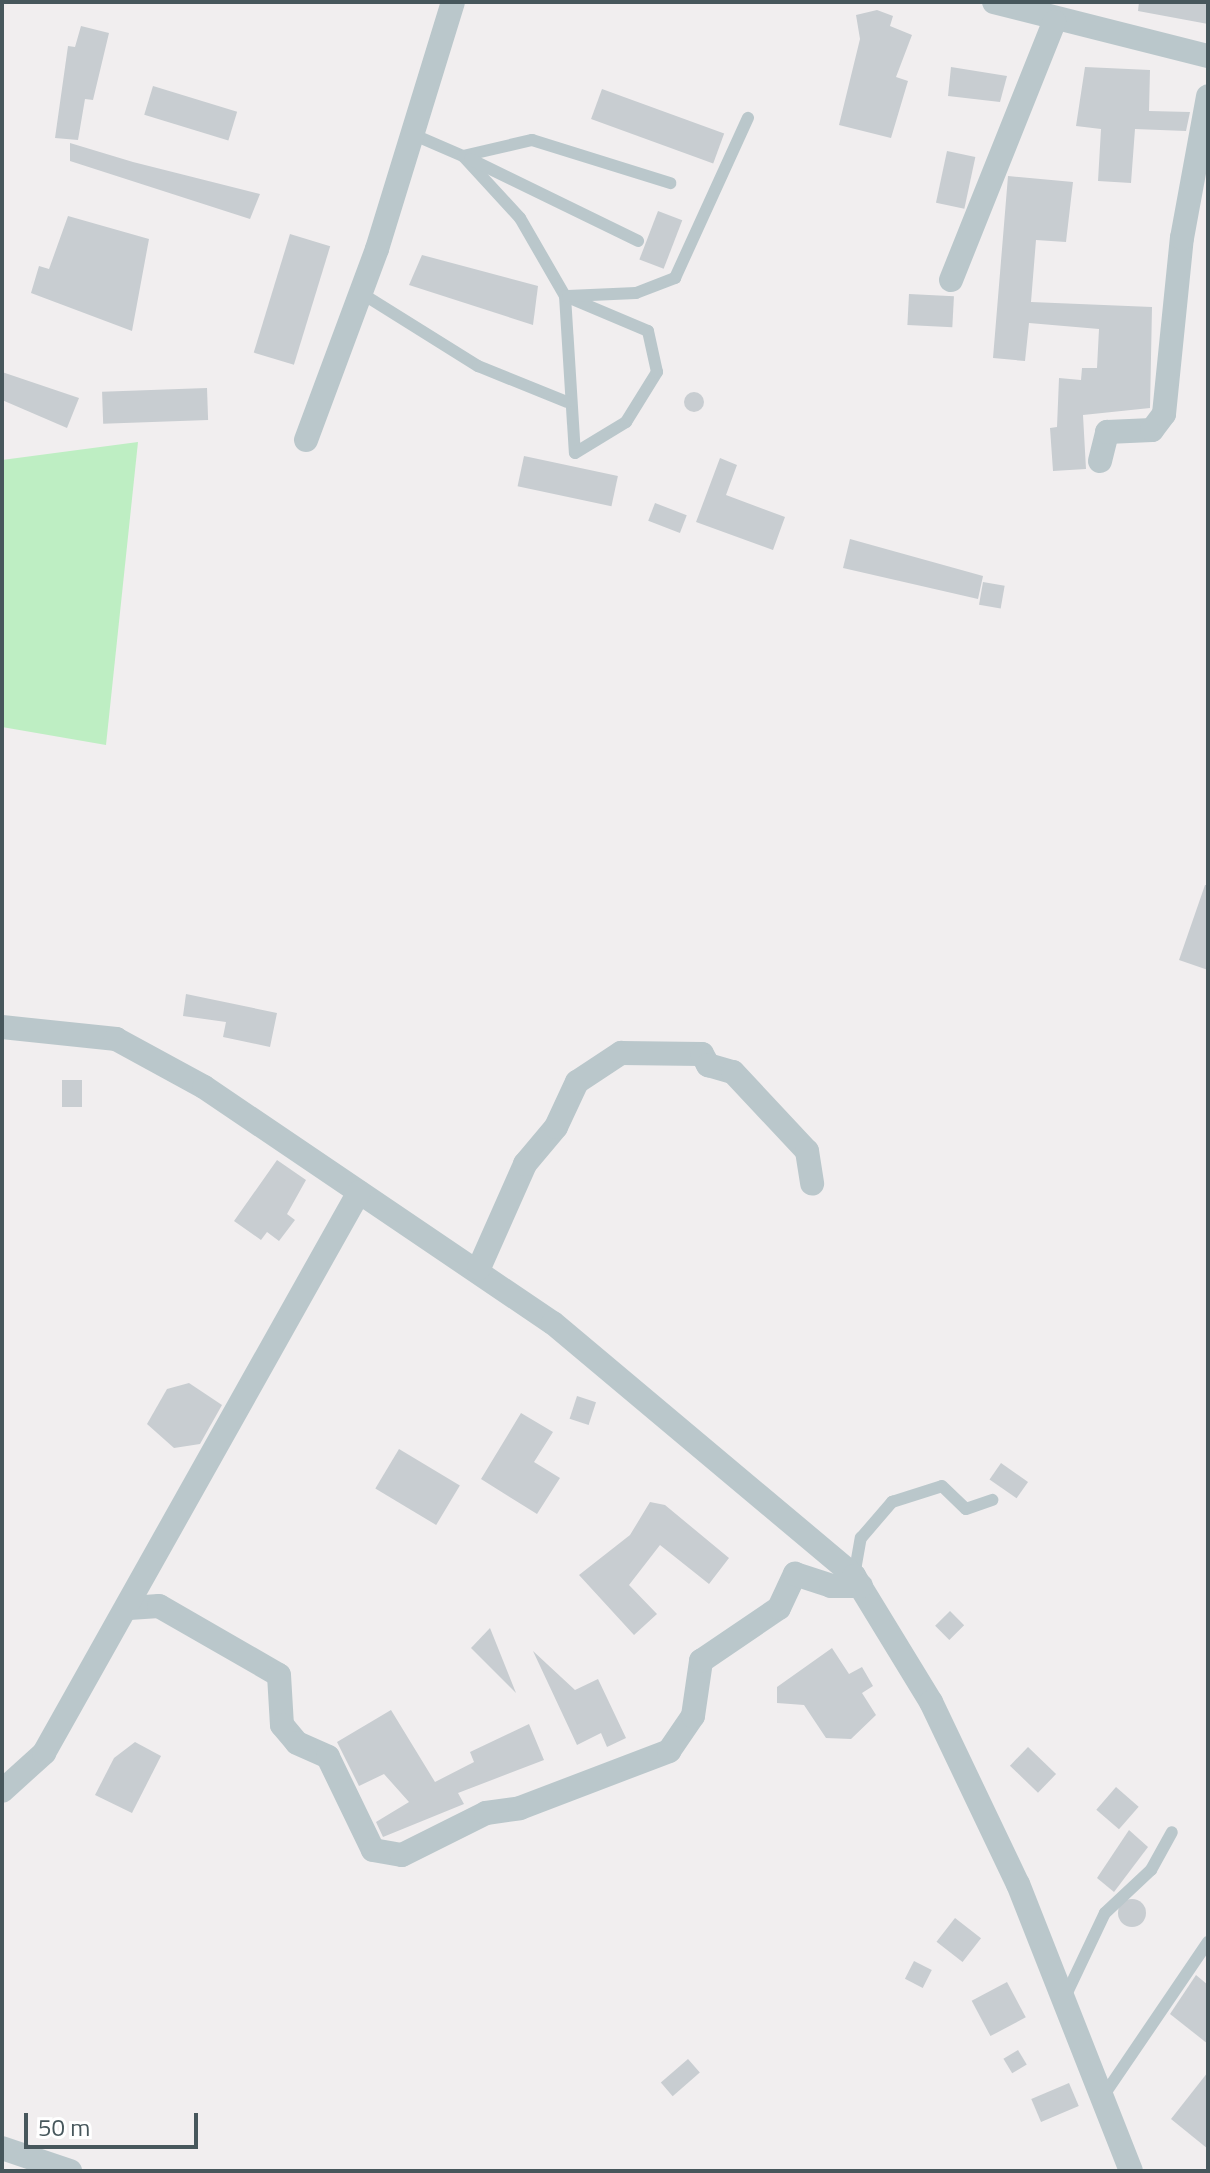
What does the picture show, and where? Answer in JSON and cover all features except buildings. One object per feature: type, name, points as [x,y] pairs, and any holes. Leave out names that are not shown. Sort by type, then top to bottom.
[{"type":"street","points":[[306,440],[361,293],[453,2]]},
{"type":"street","points":[[994,2],[1054,22],[1208,56]]},
{"type":"street","points":[[951,280],[1054,22]]},
{"type":"street","points":[[1100,461],[1107,432],[1152,430],[1164,414],[1182,238],[1208,96]]},
{"type":"street","points":[[2,1027],[116,1039],[204,1087],[359,1192],[479,1268],[818,1544],[857,1581],[931,1702],[1066,1995],[1131,2171]]},
{"type":"street","points":[[479,1268],[518,1176],[556,1127],[577,1082],[621,1053],[702,1054],[708,1065],[733,1072],[807,1151],[812,1184]]},
{"type":"street","points":[[2,1791],[44,1753],[129,1608],[359,1192]]},
{"type":"street","points":[[129,1608],[159,1606],[279,1675],[282,1725],[297,1743],[328,1757],[373,1850],[402,1855],[486,1813],[520,1808],[669,1751],[693,1716],[701,1661],[779,1608],[795,1574],[818,1544]]},
{"type":"street","points":[[795,1574],[831,1586],[857,1581]]},
{"type":"street","points":[[2,2148],[70,2171]]},
{"type":"lane","points":[[565,296],[636,293],[675,278],[748,118]]},
{"type":"lane","points":[[412,134],[638,241]]},
{"type":"lane","points":[[463,156],[532,140],[670,183]]},
{"type":"lane","points":[[463,156],[520,218],[565,296],[573,339],[567,402],[575,453],[626,422],[657,372],[648,331],[565,296]]},
{"type":"lane","points":[[361,293],[478,366],[567,402]]},
{"type":"lane","points":[[857,1581],[861,1538],[892,1502],[942,1486],[966,1509],[992,1500]]},
{"type":"lane","points":[[1066,1995],[1105,1913],[1151,1870],[1172,1832]]},
{"type":"lane","points":[[1104,2095],[1206,1945]]},
{"type":"green space","points":[[138,442],[106,745],[2,727],[2,460]]}]
